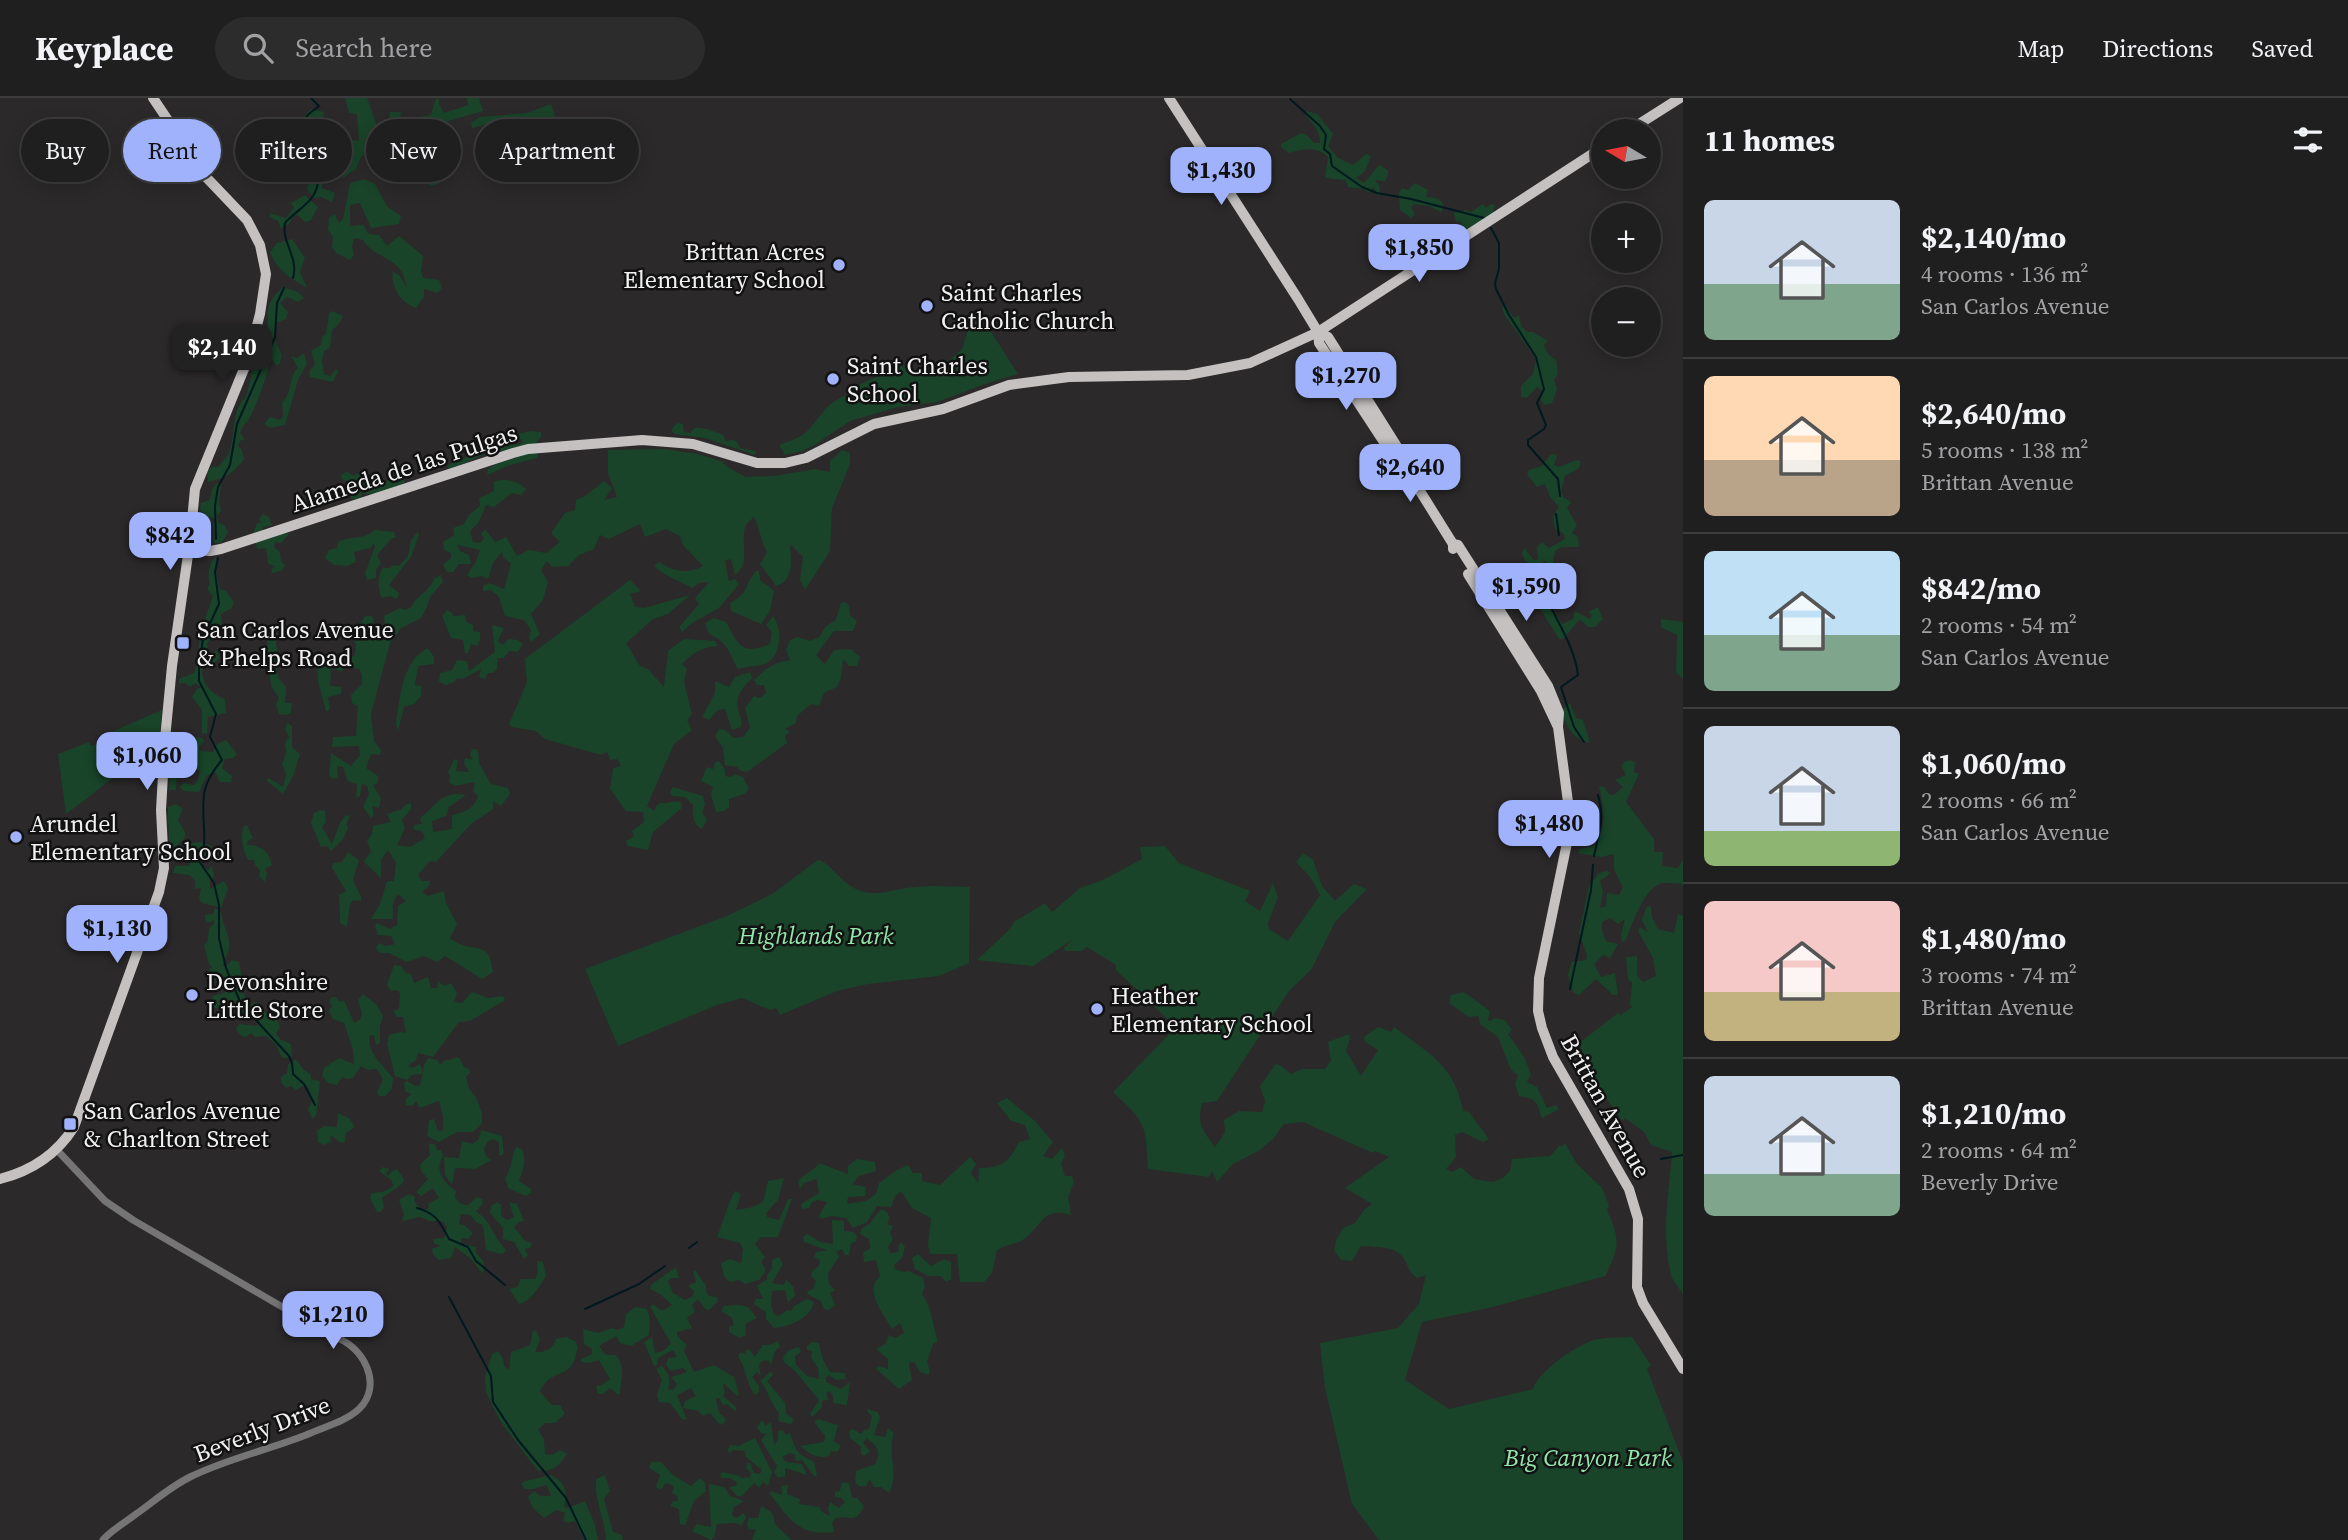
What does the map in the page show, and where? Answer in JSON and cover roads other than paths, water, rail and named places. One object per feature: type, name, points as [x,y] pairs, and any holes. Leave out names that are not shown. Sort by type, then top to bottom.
[{"type":"main road","points":[[0,1179],[34,1166],[57,1150],[80,1117],[161,888],[164,868],[161,810],[165,739],[195,489],[248,359],[260,314],[266,274],[260,244],[247,220],[206,177],[153,98]]},
{"type":"main road","name":"Brittan Avenue","points":[[1169,98],[1318,332],[1319,343],[1334,367],[1399,465],[1410,475],[1453,544],[1453,549],[1541,691],[1558,727],[1568,802],[1569,838],[1537,992],[1542,1028],[1553,1057],[1629,1189],[1638,1219],[1637,1287],[1643,1303],[1683,1370]]},
{"type":"main road","points":[[1647,119],[1680,98]]},
{"type":"main road","name":"Alameda de las Pulgas","points":[[189,550],[221,549],[528,449],[661,440],[707,447],[749,462],[785,463],[806,458],[874,424],[943,409],[1009,385],[1059,377],[1162,376],[1212,372],[1261,359],[1318,332],[1591,155]]},
{"type":"street","name":"Beverly Drive","points":[[57,1150],[104,1201],[334,1337],[347,1340],[364,1361],[369,1379],[366,1399],[356,1411],[344,1419],[274,1448],[190,1477],[103,1539]]},
{"type":"waterway","points":[[293,278],[294,263],[285,237],[285,223],[310,200],[318,185],[316,164],[303,128],[306,116],[319,106],[311,98]]},
{"type":"waterway","points":[[1290,99],[1320,126],[1326,135],[1324,149],[1330,154],[1332,166],[1362,187],[1377,193],[1484,218]]},
{"type":"waterway","points":[[1491,228],[1499,243],[1496,289],[1536,357],[1544,389],[1537,403],[1546,425],[1528,440],[1528,445],[1558,479],[1560,496]]},
{"type":"waterway","points":[[216,539],[215,506],[218,487],[230,465],[237,424],[275,337],[277,303],[284,288]]},
{"type":"waterway","points":[[1556,514],[1559,535]]},
{"type":"waterway","points":[[218,558],[215,572],[219,604],[203,638],[199,681],[216,714],[210,737],[222,760],[213,771],[205,791],[204,847],[199,861],[214,883],[219,905],[219,938],[226,968],[241,1004],[289,1056],[293,1074],[304,1084],[315,1105]]},
{"type":"waterway","points":[[1536,567],[1575,661],[1578,675],[1561,687],[1574,727],[1584,742]]},
{"type":"waterway","points":[[1594,856],[1601,819],[1598,795]]},
{"type":"waterway","points":[[1570,989],[1591,890],[1593,865]]},
{"type":"waterway","points":[[1661,1159],[1683,1155]]},
{"type":"waterway","points":[[417,1208],[433,1216],[449,1239],[468,1247],[476,1261],[505,1285]]},
{"type":"waterway","points":[[689,1248],[697,1242]]},
{"type":"waterway","points":[[585,1309],[639,1284],[665,1266]]},
{"type":"waterway","points":[[449,1297],[491,1376],[493,1402],[518,1440],[566,1498],[586,1540]]},
{"type":"place","name":"Brittan Acres Elementary School","points":[[839,265]]},
{"type":"place","name":"Saint Charles Catholic Church","points":[[927,306]]},
{"type":"place","name":"Saint Charles School","points":[[833,379]]},
{"type":"place","name":"San Carlos Avenue & Phelps Road","points":[[183,643]]},
{"type":"place","name":"Arundel Elementary School","points":[[16,837]]},
{"type":"place","name":"Devonshire Little Store","points":[[192,995]]},
{"type":"place","name":"Heather Elementary School","points":[[1097,1009]]},
{"type":"place","name":"San Carlos Avenue & Charlton Street","points":[[70,1124]]},
{"type":"park label","name":"Highlands Park","points":[[816,935]]},
{"type":"park label","name":"Big Canyon Park","points":[[1588,1457]]}]
